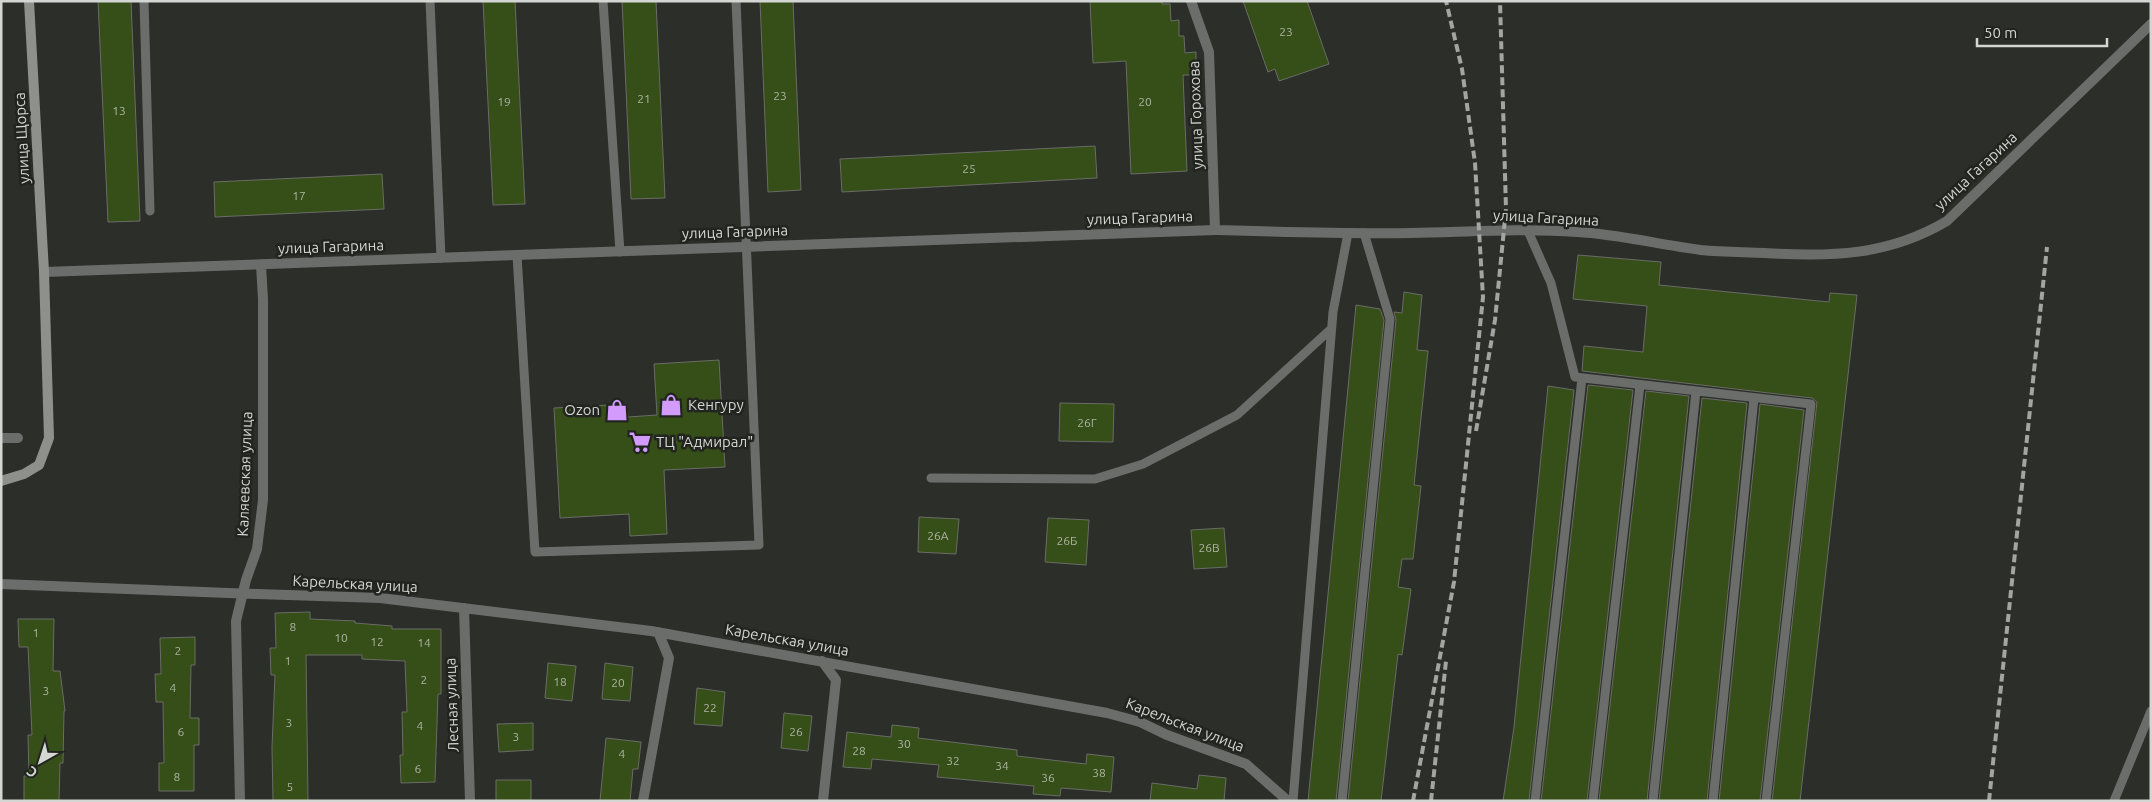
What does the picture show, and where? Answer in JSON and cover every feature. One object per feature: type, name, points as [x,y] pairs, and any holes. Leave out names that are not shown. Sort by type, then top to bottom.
[{"type":"street","name":"улица Щорса","points":[[1,481],[24,474],[39,465],[49,438],[44,272],[29,1]]},
{"type":"street","name":"улица Горохова","points":[[1191,1],[1209,52],[1215,230]]},
{"type":"street","name":"улица Гагарина","points":[[44,272],[1215,230],[1348,233],[1480,230],[1578,232],[1702,250],[1812,256],[1849,254],[1888,247],[1923,235],[1947,221],[2151,24]]},
{"type":"street","name":"Каляевская улица","points":[[240,801],[236,621],[246,580],[257,549],[262,500],[263,299],[261,265]]},
{"type":"street","points":[[1,438],[18,438]]},
{"type":"street","name":"Карельская улица","points":[[1,584],[380,598],[658,632],[1107,713],[1140,722],[1167,735],[1246,764],[1288,801]]},
{"type":"street","name":"Лесная улица","points":[[464,608],[470,801]]},
{"type":"street","points":[[644,801],[670,658],[658,632]]},
{"type":"street","points":[[822,661],[836,680],[823,801]]},
{"type":"lane","points":[[144,1],[150,211]]},
{"type":"lane","points":[[430,1],[441,258]]},
{"type":"lane","points":[[603,1],[620,252]]},
{"type":"lane","points":[[517,255],[535,552],[760,545],[736,1]]},
{"type":"lane","points":[[1528,231],[1551,283],[1575,377],[1811,404],[1766,801]]},
{"type":"lane","points":[[1293,801],[1331,329],[1348,233]]},
{"type":"lane","points":[[1342,801],[1390,319],[1364,233]]},
{"type":"lane","points":[[931,478],[1095,479],[1143,464],[1237,415],[1331,329]]},
{"type":"lane","points":[[1535,801],[1582,378]]},
{"type":"lane","points":[[1592,801],[1640,385]]},
{"type":"lane","points":[[1653,801],[1696,391]]},
{"type":"lane","points":[[1713,801],[1754,398]]},
{"type":"lane","points":[[2114,801],[2151,711]]},
{"type":"building","points":[[98,1],[131,1],[140,221],[108,222]]},
{"type":"building","points":[[483,1],[515,1],[525,204],[493,205]]},
{"type":"building","points":[[622,1],[656,1],[665,198],[631,199]]},
{"type":"building","points":[[760,1],[793,1],[801,190],[768,192]]},
{"type":"building","points":[[1090,1],[1162,1],[1162,4],[1170,4],[1171,21],[1179,20],[1179,36],[1184,36],[1185,53],[1196,52],[1196,75],[1183,75],[1187,171],[1131,174],[1126,61],[1093,63]]},
{"type":"building","points":[[1243,1],[1307,1],[1329,64],[1279,81],[1275,69],[1268,72]]},
{"type":"building","points":[[1095,146],[1097,178],[842,192],[840,159]]},
{"type":"building","points":[[382,174],[384,209],[215,217],[214,182]]},
{"type":"building","points":[[1578,255],[1661,262],[1659,285],[1829,302],[1830,293],[1857,295],[1800,801],[1772,801],[1817,402],[1812,398],[1582,371],[1584,346],[1643,352],[1647,306],[1573,299]]},
{"type":"building","points":[[1404,292],[1422,295],[1417,350],[1428,351],[1414,485],[1421,486],[1413,559],[1402,559],[1398,587],[1411,589],[1402,655],[1398,654],[1381,801],[1348,801],[1396,320],[1394,312],[1402,313]]},
{"type":"building","points":[[1356,305],[1380,309],[1384,320],[1336,801],[1308,801]]},
{"type":"building","name":"ТЦ \"Адмирал\"","points":[[719,360],[725,467],[664,470],[667,534],[630,536],[629,514],[560,518],[554,408],[627,404],[628,417],[657,415],[654,364]]},
{"type":"building","points":[[1588,385],[1633,390],[1587,801],[1541,801]]},
{"type":"building","points":[[1548,386],[1574,390],[1529,801],[1503,801],[1514,727]]},
{"type":"building","points":[[1646,391],[1689,396],[1647,801],[1599,801]]},
{"type":"building","points":[[1702,398],[1747,403],[1707,801],[1659,801]]},
{"type":"building","points":[[1060,403],[1114,404],[1113,442],[1059,441]]},
{"type":"building","points":[[1760,404],[1804,410],[1760,801],[1719,801]]},
{"type":"building","points":[[919,517],[959,519],[956,554],[918,552]]},
{"type":"building","points":[[1048,518],[1089,520],[1086,565],[1045,562]]},
{"type":"building","points":[[1224,528],[1227,567],[1194,569],[1191,530]]},
{"type":"building","points":[[310,612],[310,619],[355,621],[355,623],[392,626],[392,629],[441,629],[441,694],[438,694],[435,782],[401,783],[400,755],[403,755],[402,712],[407,712],[405,661],[362,659],[362,655],[306,655],[308,801],[273,801],[272,747],[275,675],[271,675],[270,648],[276,648],[275,613]]},
{"type":"building","points":[[18,619],[54,619],[53,671],[60,671],[65,711],[63,763],[60,763],[59,801],[24,801],[24,776],[29,776],[28,735],[32,735],[28,647],[19,647]]},
{"type":"building","points":[[195,637],[195,665],[191,665],[190,718],[199,718],[199,745],[194,745],[194,791],[159,791],[159,763],[164,763],[163,702],[156,702],[155,674],[161,674],[160,638]]},
{"type":"building","points":[[548,663],[576,666],[572,701],[545,698]]},
{"type":"building","points":[[605,663],[633,667],[630,701],[602,699]]},
{"type":"building","points":[[697,688],[725,692],[722,726],[694,724]]},
{"type":"building","points":[[784,713],[812,716],[808,751],[781,748]]},
{"type":"building","points":[[533,723],[533,750],[499,752],[497,724]]},
{"type":"building","points":[[892,725],[919,728],[918,738],[1017,750],[1017,756],[1086,764],[1087,754],[1114,757],[1111,792],[1061,788],[1060,796],[1033,794],[1034,786],[937,777],[939,765],[872,759],[871,769],[843,767],[847,732],[891,737]]},
{"type":"building","points":[[606,738],[641,742],[638,769],[633,769],[630,801],[600,801]]},
{"type":"building","points":[[1199,775],[1226,778],[1224,801],[1150,801],[1152,783],[1197,789]]},
{"type":"building","points":[[496,780],[531,780],[531,801],[496,801]]},
{"type":"railway","points":[[1413,801],[1454,582],[1483,297],[1475,163],[1462,69],[1446,1]]},
{"type":"railway","points":[[1476,431],[1495,320],[1506,209],[1500,1]]},
{"type":"railway","points":[[1989,801],[2047,247]]},
{"type":"railway","points":[[1431,801],[1446,661]]},
{"type":"place","name":"Кенгуру","points":[[671,405]]},
{"type":"place","name":"Ozon","points":[[617,410]]},
{"type":"place","name":"ТЦ \"Адмирал\"","points":[[640,442]]}]
